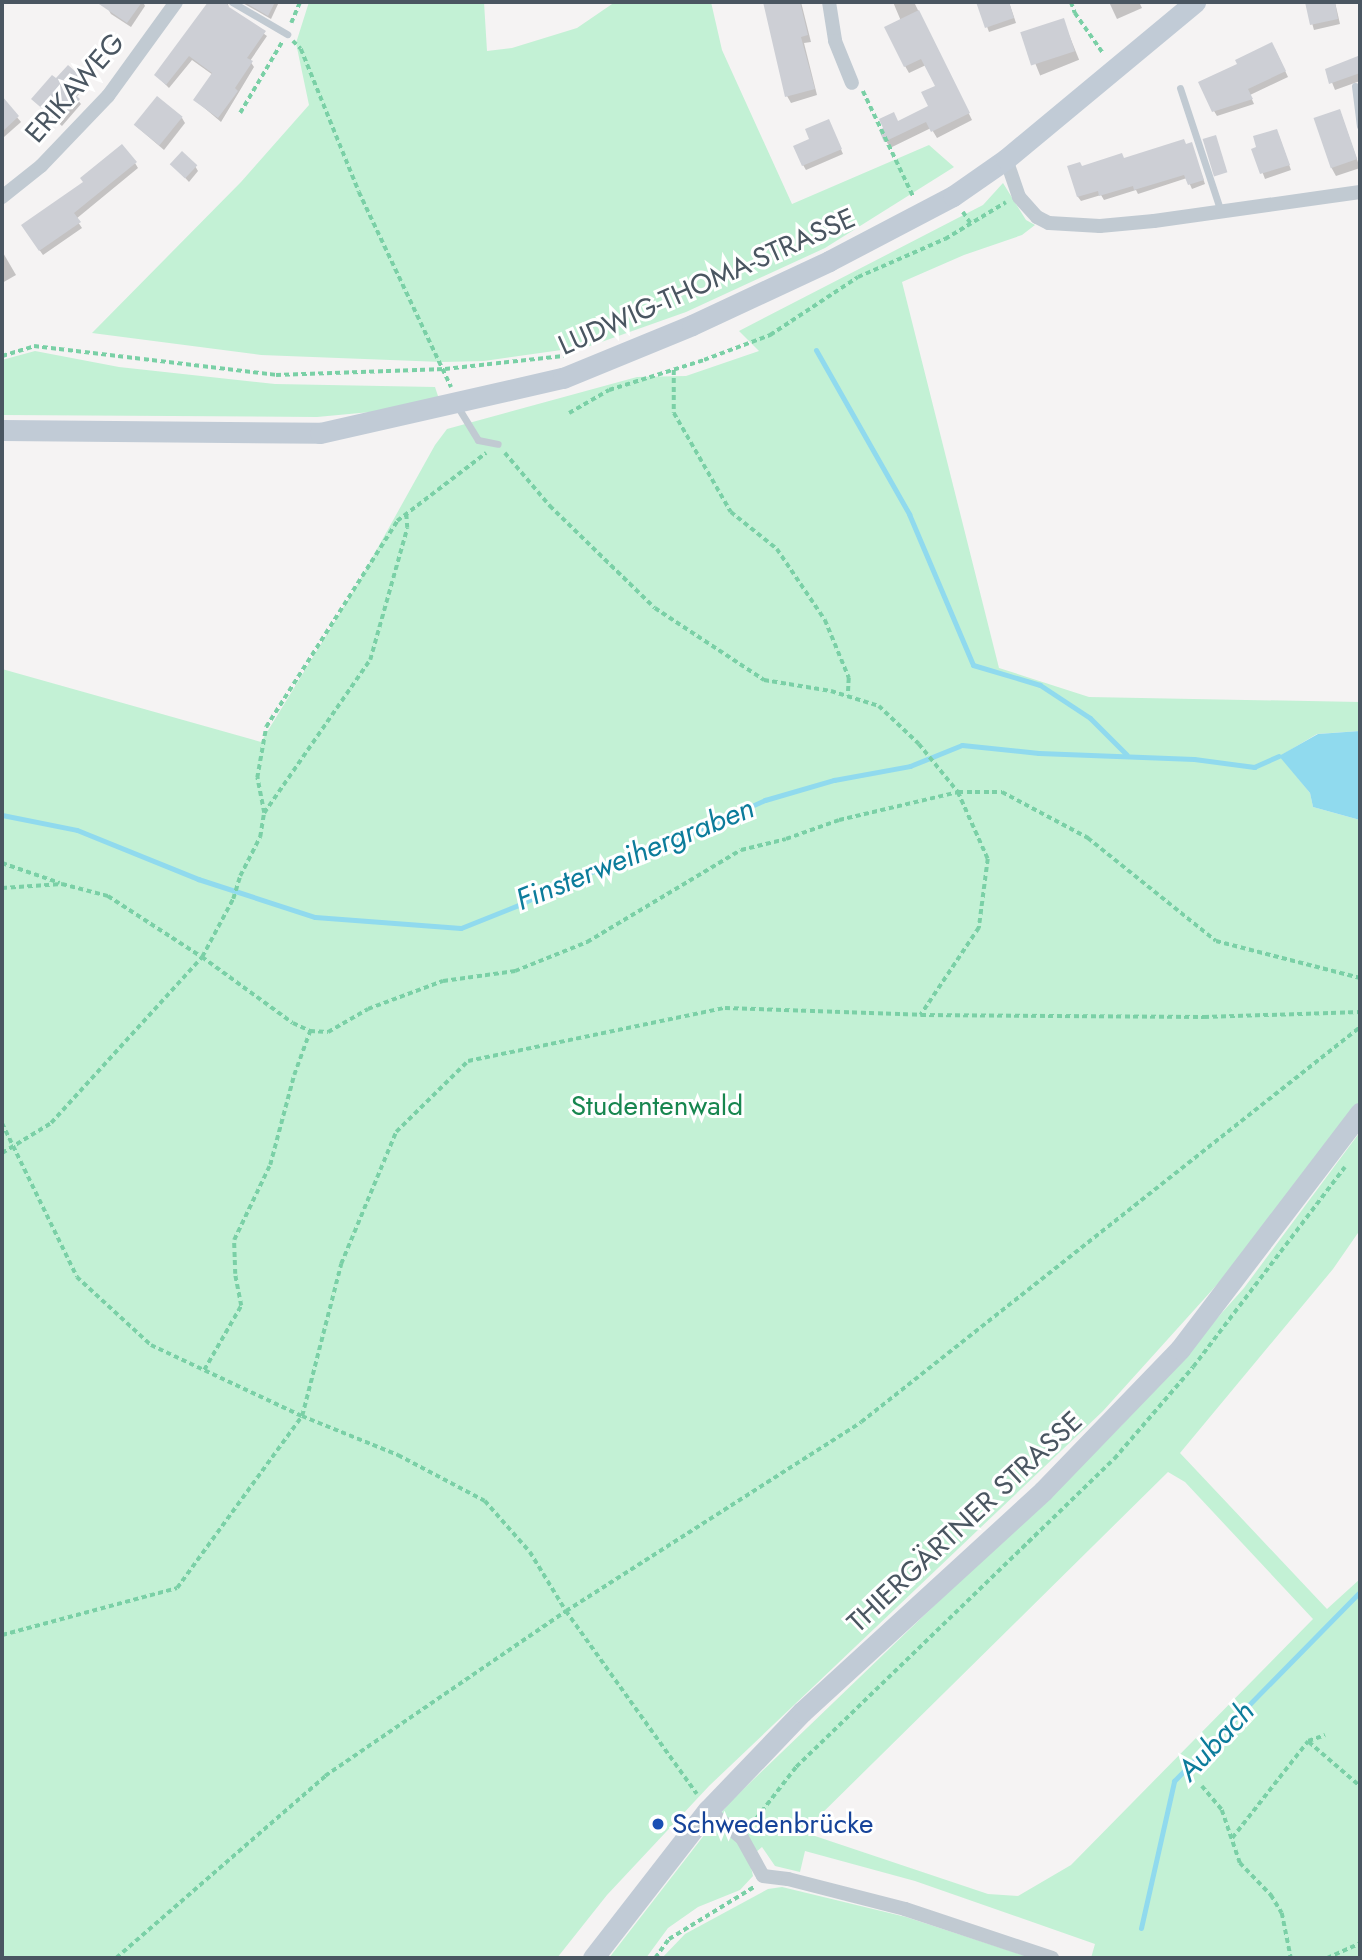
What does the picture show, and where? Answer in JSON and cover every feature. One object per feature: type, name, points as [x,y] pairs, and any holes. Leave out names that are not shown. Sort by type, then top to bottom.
[{"type":"street","name":"ERIKAWEG","points":[[2,197],[41,166],[108,96],[177,2]]},
{"type":"street","points":[[829,2],[835,41],[852,83]]},
{"type":"street","name":"LUDWIG-THOMA-STRASSE","points":[[2,430],[320,433],[563,378],[679,330],[829,261],[953,196],[1006,159],[1195,2]]},
{"type":"street","points":[[1006,159],[1019,197],[1037,217],[1061,224],[1100,226],[1360,192]]},
{"type":"street","name":"THIERGÄRTNER STRASSE","points":[[593,1958],[708,1810],[802,1712],[1043,1491],[1180,1349],[1360,1113]]},
{"type":"street","points":[[708,1810],[742,1838],[763,1876],[788,1879],[905,1909],[1052,1958]]},
{"type":"lane","points":[[232,2],[287,34]]},
{"type":"lane","points":[[1355,86],[1360,126]]},
{"type":"lane","points":[[1181,88],[1221,212]]},
{"type":"lane","points":[[456,403],[478,440],[498,444]]},
{"type":"path","points":[[240,113],[287,34],[300,2]]},
{"type":"path","points":[[1071,2],[1075,13],[1114,69]]},
{"type":"path","points":[[287,34],[301,49],[359,192],[445,369]]},
{"type":"path","points":[[852,83],[865,93],[914,196]]},
{"type":"path","points":[[903,203],[922,190]]},
{"type":"path","points":[[953,196],[971,224]]},
{"type":"path","points":[[569,413],[610,390],[770,335],[858,277],[945,239],[1019,197]]},
{"type":"path","points":[[2,356],[34,346],[276,375],[445,369],[570,355]]},
{"type":"path","points":[[674,370],[674,413],[731,512],[777,549],[825,620],[849,678],[848,696]]},
{"type":"path","points":[[2,1153],[51,1123],[108,1064],[202,957],[233,899],[240,876],[260,837],[264,813],[257,778],[266,727],[405,512],[498,444],[550,506],[655,608],[764,680],[848,696],[879,705],[919,744],[929,760],[958,792],[988,859],[979,928],[921,1015]]},
{"type":"path","points":[[264,813],[370,660],[407,528],[405,512]]},
{"type":"path","points":[[2,863],[62,884],[108,896],[202,957],[293,1023],[310,1031],[328,1032],[369,1009],[443,981],[515,971],[587,942],[741,850],[786,839],[839,820],[958,792],[1002,792],[1088,838],[1216,941],[1360,978]]},
{"type":"path","points":[[2,888],[62,884]]},
{"type":"path","points":[[2,1635],[177,1588],[302,1416],[341,1264],[396,1132],[468,1060],[725,1008],[921,1015],[1204,1017],[1360,1012]]},
{"type":"path","points":[[116,1958],[325,1776],[566,1611],[861,1422],[1360,1027]]},
{"type":"path","points":[[204,1370],[242,1306],[235,1274],[234,1240],[270,1165],[294,1075],[310,1031]]},
{"type":"path","points":[[2,1123],[77,1277],[151,1345],[302,1416],[398,1455],[485,1501],[530,1552],[566,1611],[708,1810]]},
{"type":"path","points":[[1232,1838],[1308,1741],[1325,1735]]},
{"type":"path","points":[[1308,1741],[1360,1786]]},
{"type":"path","points":[[1202,1786],[1222,1810],[1240,1863],[1272,1895],[1282,1913],[1292,1958]]},
{"type":"path","points":[[655,1958],[668,1939],[693,1922],[751,1892],[763,1876]]},
{"type":"path","points":[[1327,1958],[1360,1943]]},
{"type":"green space","points":[[309,2],[484,2],[487,51],[512,48],[577,28],[615,2],[711,2],[722,50],[792,204],[929,145],[954,167],[825,248],[686,312],[590,346],[484,361],[442,362],[261,355],[92,333],[241,182],[309,105],[296,43]]},
{"type":"green space","name":"Studentenwald","points":[[1003,183],[1026,220],[1035,225],[1022,235],[964,255],[902,282],[999,668],[1089,697],[1360,702],[1360,731],[1317,734],[1280,756],[1310,793],[1313,807],[1360,820],[1360,1106],[1232,1268],[1103,1411],[709,1786],[607,1895],[557,1958],[2,1958],[2,669],[261,742],[357,585],[435,445],[447,429],[637,377],[686,376],[759,351],[739,331],[983,205]]},
{"type":"green space","points":[[35,351],[119,367],[275,384],[435,387],[438,396],[435,406],[317,417],[2,415],[2,360]]},
{"type":"green space","points":[[1360,1132],[1360,1230],[1333,1269],[1180,1453],[1327,1609],[1360,1579],[1360,1958],[1091,1958],[1095,1944],[915,1881],[805,1851],[800,1872],[775,1866],[762,1847],[749,1858],[753,1876],[740,1890],[698,1907],[668,1928],[646,1958],[609,1958],[729,1803],[1121,1426],[1244,1288]],"holes":[[[1168,1472],[1185,1482],[1313,1619],[1071,1865],[1018,1896],[988,1894],[803,1832]]]},
{"type":"green space","points":[[782,1887],[906,1917],[1032,1958],[662,1958],[685,1934],[768,1889]]},
{"type":"water","points":[[1360,731],[1360,820],[1313,807],[1310,793],[1279,756],[1318,734]]},
{"type":"building","points":[[96,2],[142,2],[127,23]]},
{"type":"building","points":[[208,2],[226,2],[229,7],[266,31],[247,58],[253,61],[235,88],[238,91],[218,118],[193,100],[212,73],[189,56],[166,85],[154,75]]},
{"type":"building","points":[[244,2],[275,2],[268,16]]},
{"type":"building","points":[[763,2],[800,2],[808,35],[801,37],[815,89],[785,97]]},
{"type":"building","points":[[976,2],[1009,2],[1014,18],[985,28]]},
{"type":"building","points":[[1305,2],[1335,2],[1338,19],[1310,25]]},
{"type":"building","points":[[919,10],[970,113],[931,132],[926,122],[884,142],[879,130],[883,128],[879,119],[894,112],[898,121],[928,106],[921,92],[935,86],[921,59],[904,67],[884,27]]},
{"type":"building","points":[[1064,18],[1075,51],[1031,66],[1020,32]]},
{"type":"building","points":[[1272,42],[1286,71],[1248,89],[1253,99],[1212,112],[1198,82],[1237,64],[1235,60]]},
{"type":"building","points":[[1358,56],[1360,73],[1329,84],[1325,69]]},
{"type":"building","points":[[68,65],[84,79],[74,94],[80,99],[59,123],[31,99],[52,75],[56,78]]},
{"type":"building","points":[[2,96],[19,116],[2,132]]},
{"type":"building","points":[[157,96],[183,117],[159,146],[134,125]]},
{"type":"building","points":[[1340,109],[1357,159],[1331,168],[1314,118]]},
{"type":"building","points":[[829,119],[842,149],[802,166],[793,146],[809,139],[805,129]]},
{"type":"building","points":[[1277,129],[1290,165],[1260,174],[1251,149],[1256,147],[1253,136]]},
{"type":"building","points":[[1216,135],[1227,172],[1214,176],[1203,139]]},
{"type":"building","points":[[1184,139],[1186,144],[1192,142],[1204,180],[1188,185],[1184,175],[1134,190],[1133,186],[1099,196],[1098,191],[1077,197],[1067,166],[1080,162],[1082,166],[1122,153],[1124,158]]},
{"type":"building","points":[[122,144],[137,162],[74,213],[81,222],[39,251],[21,225],[83,182],[80,178]]},
{"type":"building","points":[[182,151],[197,165],[185,178],[170,164]]},
{"type":"waterway","points":[[816,350],[909,514],[973,665],[1040,685],[1090,718],[1127,755]]},
{"type":"waterway","name":"Finsterweihergraben","points":[[2,815],[77,830],[198,879],[315,917],[461,928],[521,904],[579,875],[626,863],[765,800],[834,780],[910,766],[962,745],[1039,753],[1194,759],[1254,767],[1279,756]]},
{"type":"waterway","name":"Aubach","points":[[1141,1928],[1174,1781],[1360,1592]]},
{"type":"place","name":"Schwedenbrücke","points":[[658,1824]]}]
